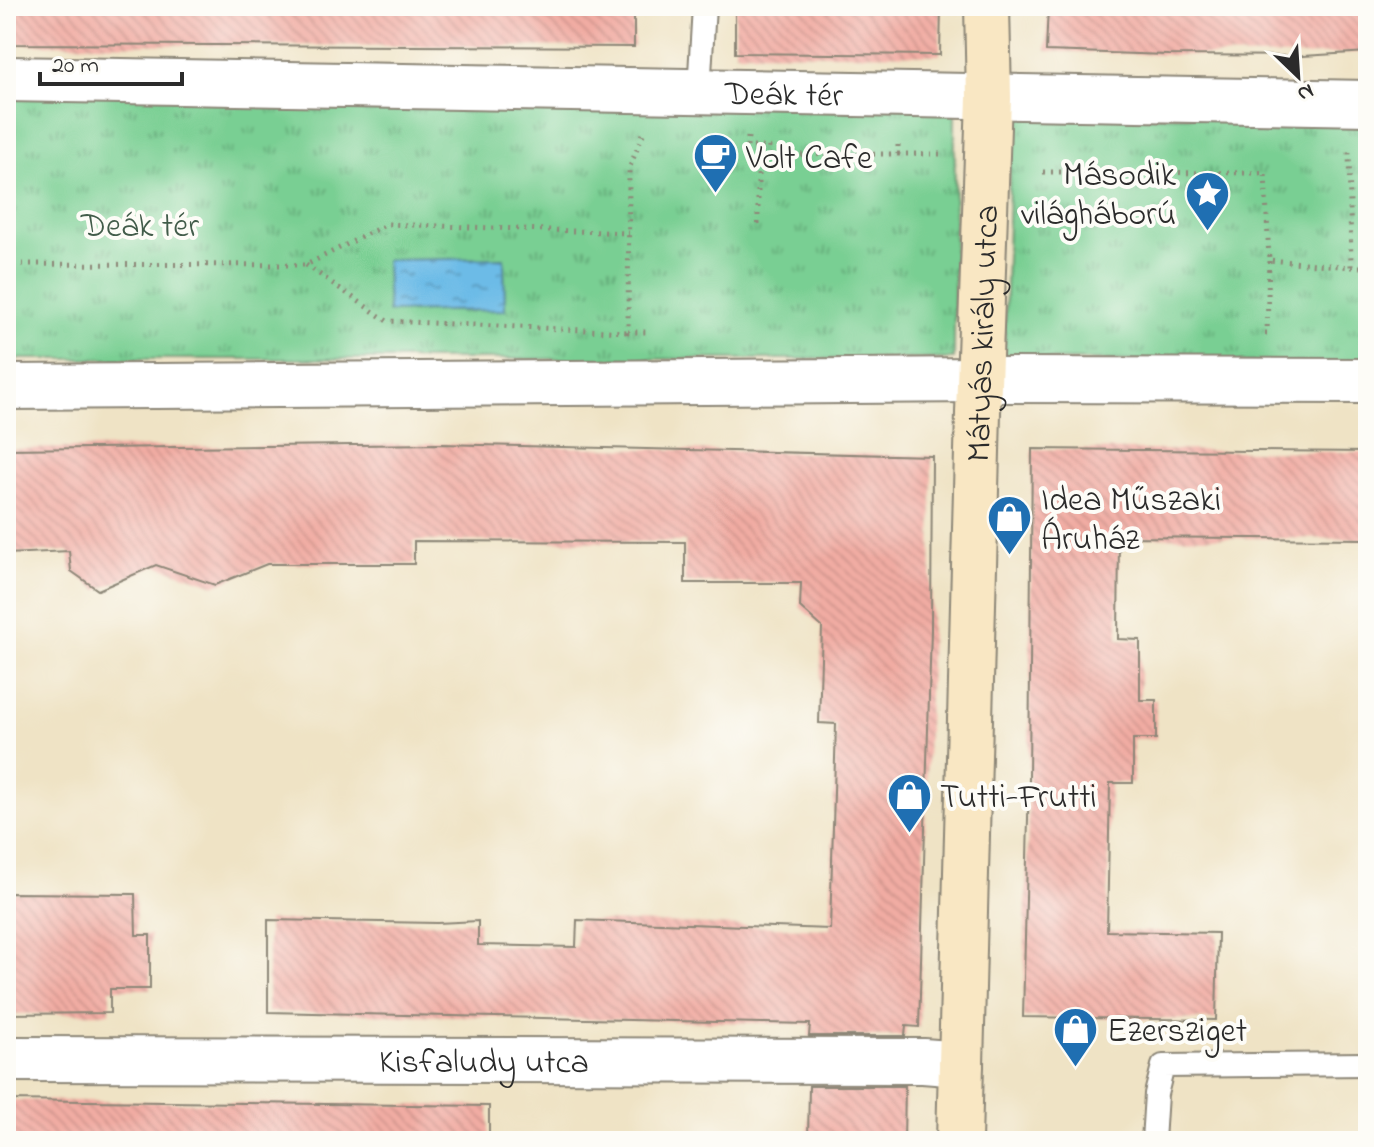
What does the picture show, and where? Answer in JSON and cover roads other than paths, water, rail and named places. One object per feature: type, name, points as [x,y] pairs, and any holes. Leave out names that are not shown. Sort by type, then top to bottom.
[{"type":"street","name":"Mátyás király utca","points":[[959,1141],[989,98],[987,6]]},
{"type":"street","name":"Deák tér","points":[[6,79],[1368,103]]},
{"type":"street","points":[[6,387],[979,380],[1368,381]]},
{"type":"street","name":"Kisfaludy utca","points":[[6,1059],[923,1061],[961,1064]]},
{"type":"lane","points":[[699,91],[704,6]]},
{"type":"lane","points":[[1153,1141],[1156,1094],[1163,1066],[1368,1064]]},
{"type":"water","points":[[504,258],[505,310],[388,312],[386,260]]},
{"type":"place","name":"Volt Cafe","points":[[715,195]]},
{"type":"place","name":"Második világháború","points":[[1207,232]]},
{"type":"place","name":"Idea Műszaki Áruház","points":[[1010,557]]},
{"type":"place","name":"Tutti-Frutti","points":[[909,834]]},
{"type":"place","name":"Ezersziget","points":[[1076,1068]]}]
